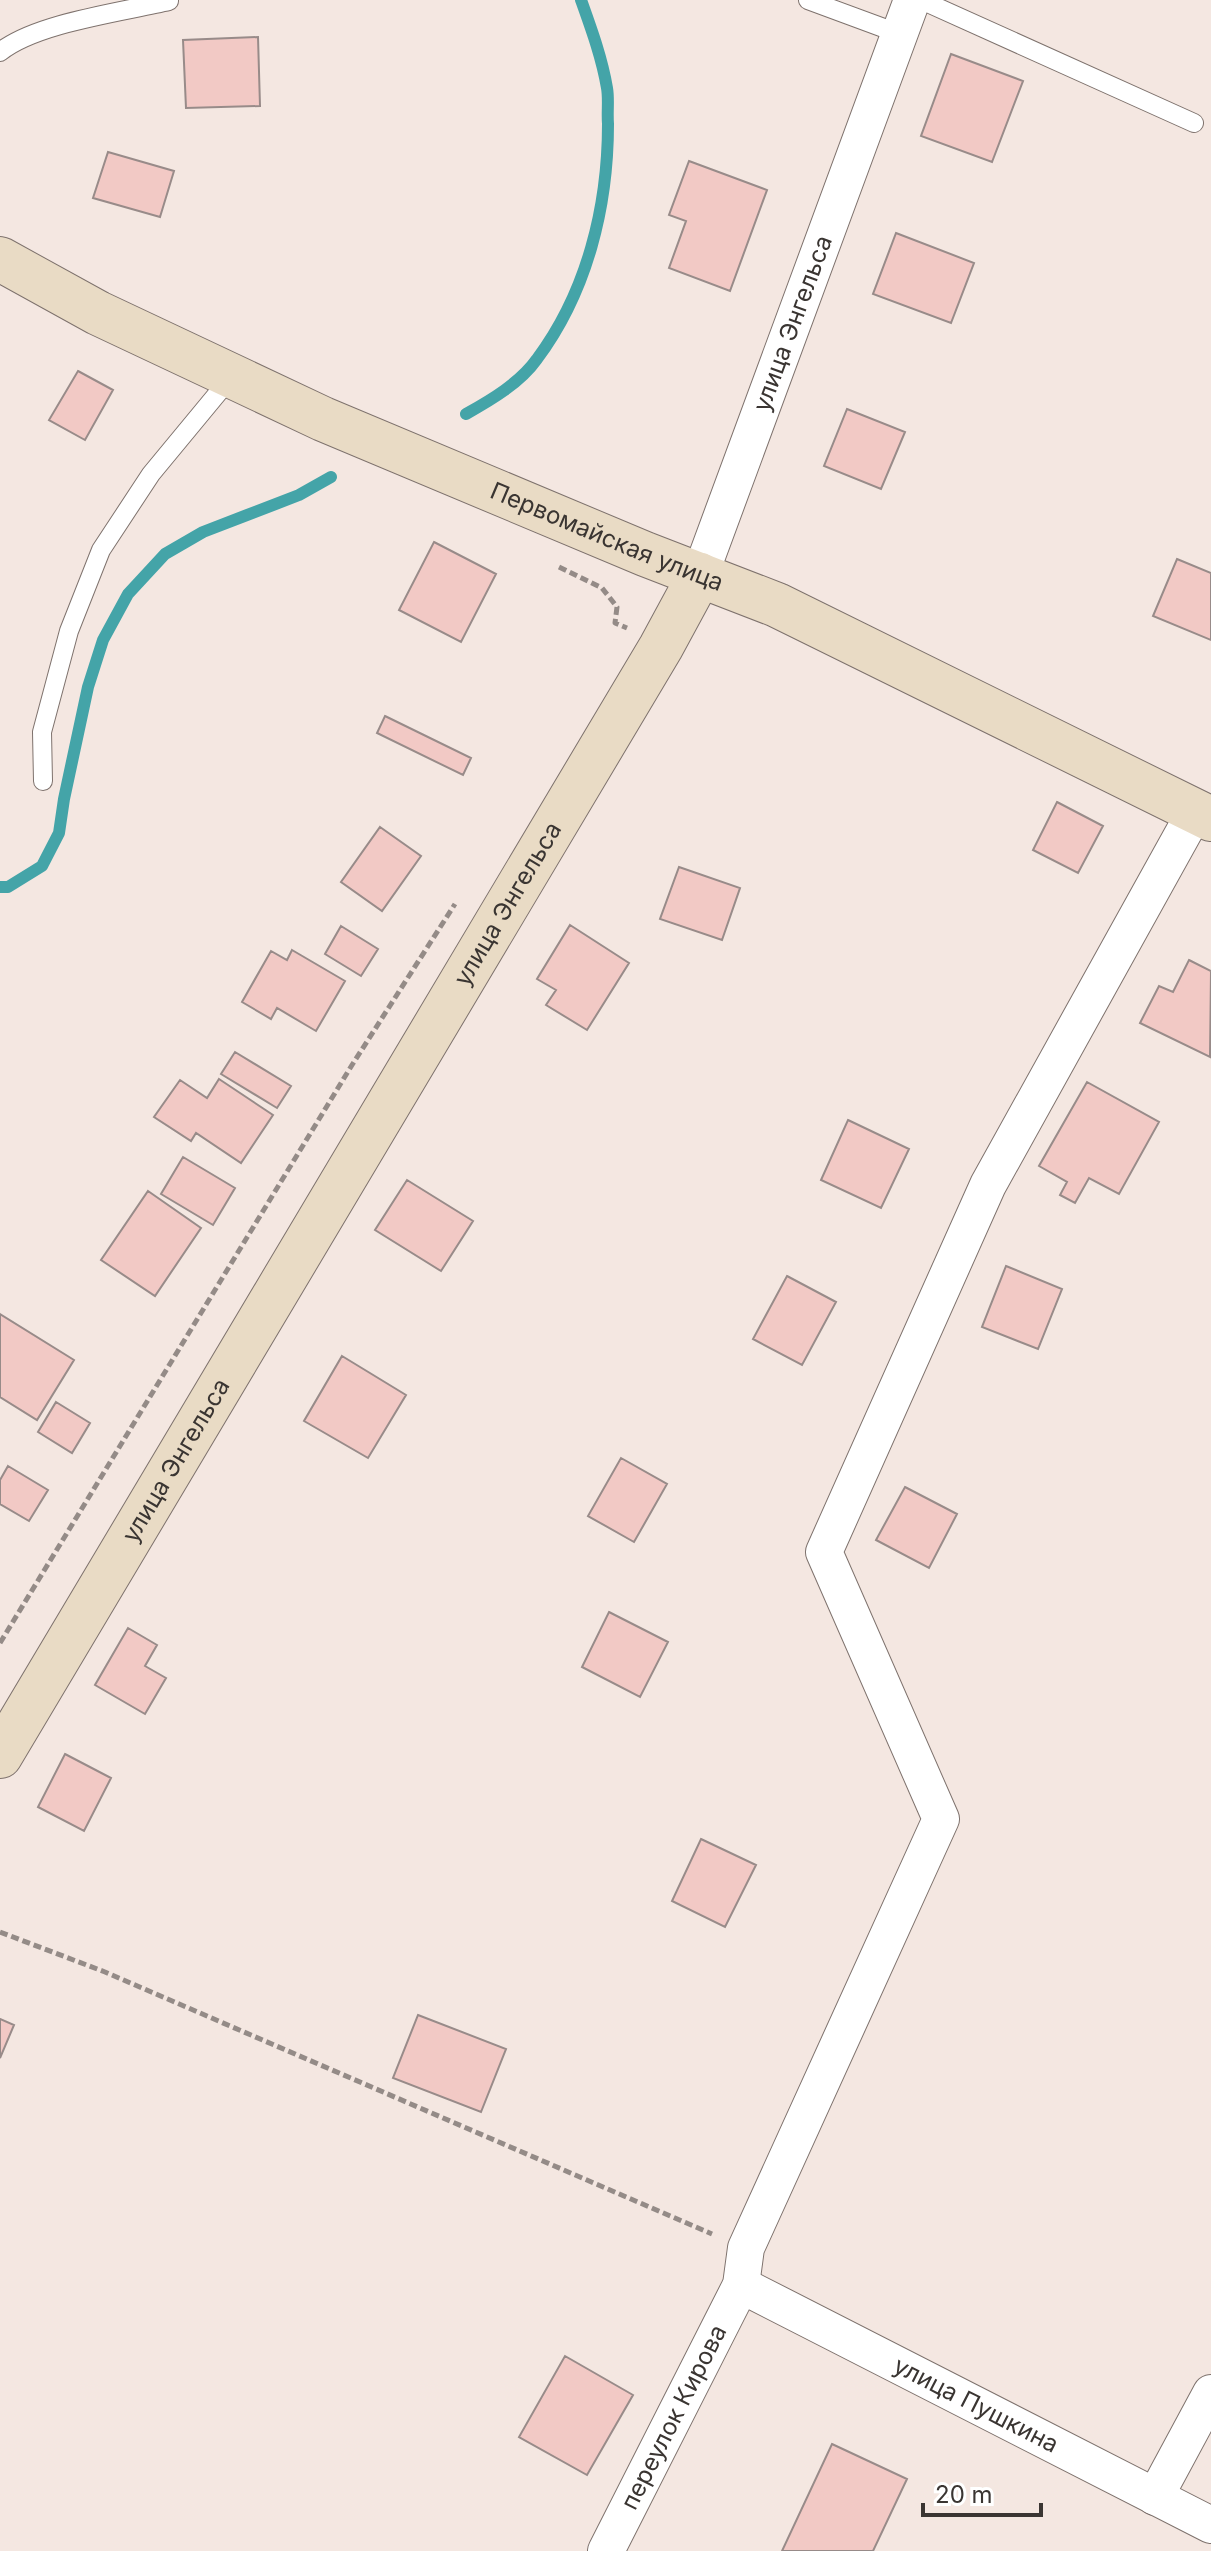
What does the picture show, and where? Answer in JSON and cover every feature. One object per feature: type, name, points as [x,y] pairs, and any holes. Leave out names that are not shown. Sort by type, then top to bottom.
[{"type":"street","name":"улица Энгельса","points":[[1,1752],[653,660],[700,575],[912,0]]},
{"type":"street","name":"Первомайская улица","points":[[0,259],[98,313],[338,425],[777,605],[1203,816]]},
{"type":"street","name":"переулок Кирова","points":[[606,2551],[741,2285],[746,2248],[941,1819],[824,1552],[988,1185],[1203,816]]},
{"type":"street","name":"улица Пушкина","points":[[741,2285],[1211,2525]]},
{"type":"street","points":[[1155,2497],[1211,2393]]},
{"type":"lane","points":[[808,0],[900,34]]},
{"type":"lane","points":[[921,0],[1194,123]]},
{"type":"lane","points":[[0,52],[13,42],[41,31],[169,1]]},
{"type":"lane","points":[[43,781],[42,732],[69,631],[101,550],[151,474],[232,376]]},
{"type":"path","points":[[547,562],[602,588],[617,607],[615,623],[631,630]]},
{"type":"path","points":[[0,1643],[335,1091],[462,894]]},
{"type":"path","points":[[0,1932],[148,1991],[746,2248]]},
{"type":"building","points":[[258,37],[260,106],[186,108],[183,40]]},
{"type":"building","points":[[951,54],[1023,81],[992,162],[921,136]]},
{"type":"building","points":[[108,152],[174,171],[160,217],[93,198]]},
{"type":"building","points":[[689,161],[767,190],[730,291],[669,268],[686,221],[669,215]]},
{"type":"building","points":[[896,233],[974,263],[951,323],[873,294]]},
{"type":"building","points":[[78,371],[113,390],[85,440],[49,420]]},
{"type":"building","points":[[847,409],[905,432],[881,489],[824,466]]},
{"type":"building","points":[[434,542],[496,574],[461,642],[399,610]]},
{"type":"building","points":[[1177,559],[1211,573],[1211,640],[1153,616]]},
{"type":"building","points":[[385,716],[471,758],[463,775],[377,733]]},
{"type":"building","points":[[1057,802],[1103,826],[1078,873],[1033,850]]},
{"type":"building","points":[[380,827],[421,856],[382,911],[341,882]]},
{"type":"building","points":[[679,867],[740,888],[722,940],[660,919]]},
{"type":"building","points":[[570,925],[629,963],[587,1030],[546,1005],[556,990],[537,979]]},
{"type":"building","points":[[341,926],[378,949],[361,976],[325,954]]},
{"type":"building","points":[[292,950],[345,981],[316,1031],[277,1008],[271,1019],[242,1002],[271,951],[287,960]]},
{"type":"building","points":[[1189,960],[1211,971],[1210,1057],[1140,1023],[1159,986],[1173,992]]},
{"type":"building","points":[[235,1052],[291,1086],[277,1108],[221,1074]]},
{"type":"building","points":[[219,1079],[273,1115],[241,1163],[196,1133],[191,1141],[154,1117],[180,1080],[207,1098]]},
{"type":"building","points":[[1087,1082],[1159,1122],[1119,1194],[1089,1178],[1075,1203],[1060,1195],[1067,1182],[1039,1166]]},
{"type":"building","points":[[848,1120],[909,1149],[881,1208],[821,1180]]},
{"type":"building","points":[[183,1157],[235,1188],[213,1225],[161,1194]]},
{"type":"building","points":[[407,1180],[473,1221],[441,1271],[375,1230]]},
{"type":"building","points":[[148,1191],[201,1228],[155,1296],[101,1260]]},
{"type":"building","points":[[1006,1266],[1062,1289],[1038,1349],[982,1327]]},
{"type":"building","points":[[787,1276],[836,1302],[802,1365],[753,1339]]},
{"type":"building","points":[[0,1314],[74,1360],[37,1420],[0,1397]]},
{"type":"building","points":[[342,1356],[406,1395],[368,1458],[304,1421]]},
{"type":"building","points":[[56,1402],[90,1423],[72,1453],[38,1432]]},
{"type":"building","points":[[621,1458],[667,1484],[634,1542],[588,1516]]},
{"type":"building","points":[[8,1466],[48,1490],[29,1521],[0,1504],[0,1480]]},
{"type":"building","points":[[905,1487],[957,1514],[929,1568],[876,1540]]},
{"type":"building","points":[[609,1612],[668,1642],[640,1697],[582,1667]]},
{"type":"building","points":[[128,1628],[157,1645],[145,1666],[166,1678],[145,1714],[95,1685]]},
{"type":"building","points":[[65,1754],[111,1778],[84,1831],[38,1807]]},
{"type":"building","points":[[701,1839],[756,1865],[725,1927],[672,1901]]},
{"type":"building","points":[[418,2015],[506,2049],[481,2112],[393,2078]]},
{"type":"building","points":[[0,2019],[14,2025],[0,2058]]},
{"type":"building","points":[[565,2356],[633,2395],[587,2475],[519,2437]]},
{"type":"building","points":[[832,2444],[907,2479],[873,2551],[782,2551]]},
{"type":"waterway","points":[[466,414],[514,383],[537,359],[569,306],[591,248],[604,186],[608,97],[599,54],[581,0]]},
{"type":"waterway","points":[[0,887],[8,887],[42,866],[59,833],[88,687],[103,640],[128,594],[165,554],[203,532],[299,495],[331,477]]}]
